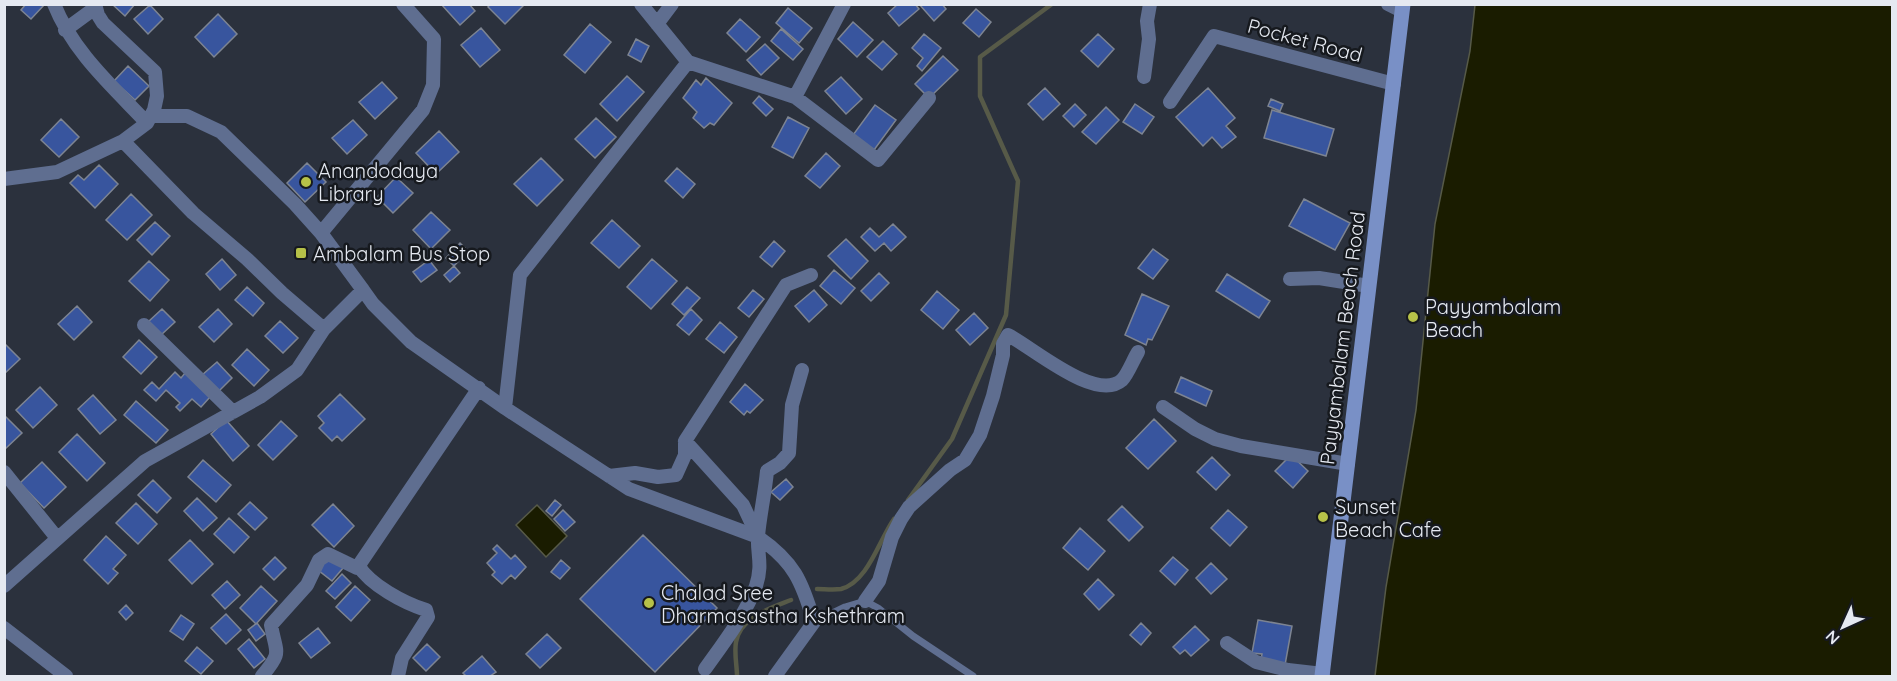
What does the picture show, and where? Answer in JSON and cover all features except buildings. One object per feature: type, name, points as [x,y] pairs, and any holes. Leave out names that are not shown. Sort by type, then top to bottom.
[{"type":"main road","name":"Payyambalam Beach Road","points":[[1323,675],[1394,84],[1398,7]]},
{"type":"street","points":[[54,4],[65,30],[91,64],[149,119],[187,116],[220,132],[295,204],[321,233],[374,304],[411,342],[505,408],[629,489],[758,537],[776,549],[804,588],[814,622],[775,676]]},
{"type":"street","points":[[321,233],[423,110],[433,85],[434,39],[403,4]]},
{"type":"street","points":[[640,4],[688,62],[795,97],[878,160],[929,98]]},
{"type":"street","points":[[657,24],[672,4]]},
{"type":"street","points":[[795,97],[843,4]]},
{"type":"street","points":[[1144,76],[1149,39],[1147,21],[1150,4]]},
{"type":"street","points":[[4,179],[57,172],[123,141],[149,119],[154,110],[157,96],[155,72],[103,23],[95,6],[65,30]]},
{"type":"street","name":"Pocket Road","points":[[1170,102],[1214,36],[1394,84]]},
{"type":"street","points":[[505,408],[520,275],[688,62]]},
{"type":"street","points":[[123,141],[193,213],[324,329]]},
{"type":"street","points":[[609,476],[635,473],[658,477],[676,475],[685,455],[685,441],[786,285],[811,275]]},
{"type":"street","points":[[1290,279],[1319,278],[1369,286]]},
{"type":"street","points":[[4,586],[145,461],[260,397],[297,370],[324,329],[363,290]]},
{"type":"street","points":[[144,326],[233,412]]},
{"type":"street","points":[[865,601],[879,580],[892,537],[909,507],[950,470],[965,460],[980,435],[993,396],[1003,355],[1003,344],[1008,335],[1050,363],[1095,384],[1112,386],[1123,380],[1138,352]]},
{"type":"street","points":[[705,669],[724,642],[756,587],[761,564],[758,537],[767,471],[789,453],[792,405],[802,370]]},
{"type":"street","points":[[262,676],[277,658],[278,648],[271,625],[307,585],[319,560],[328,554],[357,568],[479,388]]},
{"type":"street","points":[[1162,407],[1195,429],[1224,442],[1348,464]]},
{"type":"street","points":[[685,441],[743,505],[758,537]]},
{"type":"street","points":[[4,472],[57,538]]},
{"type":"street","points":[[358,565],[373,583],[415,607],[426,610],[428,617],[402,658],[398,676]]},
{"type":"street","points":[[4,628],[66,676]]},
{"type":"street","points":[[1227,643],[1256,662],[1323,675]]},
{"type":"lane","points":[[814,622],[845,607],[865,601],[973,676]]},
{"type":"shaded area","points":[[1475,5],[1892,5],[1892,676],[1375,676],[1386,587],[1416,410],[1435,224],[1470,51]]},
{"type":"shaded area","points":[[537,505],[567,536],[546,557],[516,525]]},
{"type":"waterway","points":[[908,500],[952,439],[1006,315],[1018,181],[980,96],[980,57],[1052,4]]},
{"type":"waterway","points":[[817,589],[841,589],[859,578],[894,519]]},
{"type":"waterway","points":[[737,676],[736,642],[743,626],[758,615],[791,600]]},
{"type":"place","name":"Anandodaya Library","points":[[306,182]]},
{"type":"place","name":"Ambalam Bus Stop","points":[[301,253]]},
{"type":"place","name":"Payyambalam Beach","points":[[1413,317]]},
{"type":"place","name":"Sunset Beach Cafe","points":[[1323,517]]},
{"type":"place","name":"Chalad Sree Dharmasastha Kshethram","points":[[649,603]]}]
